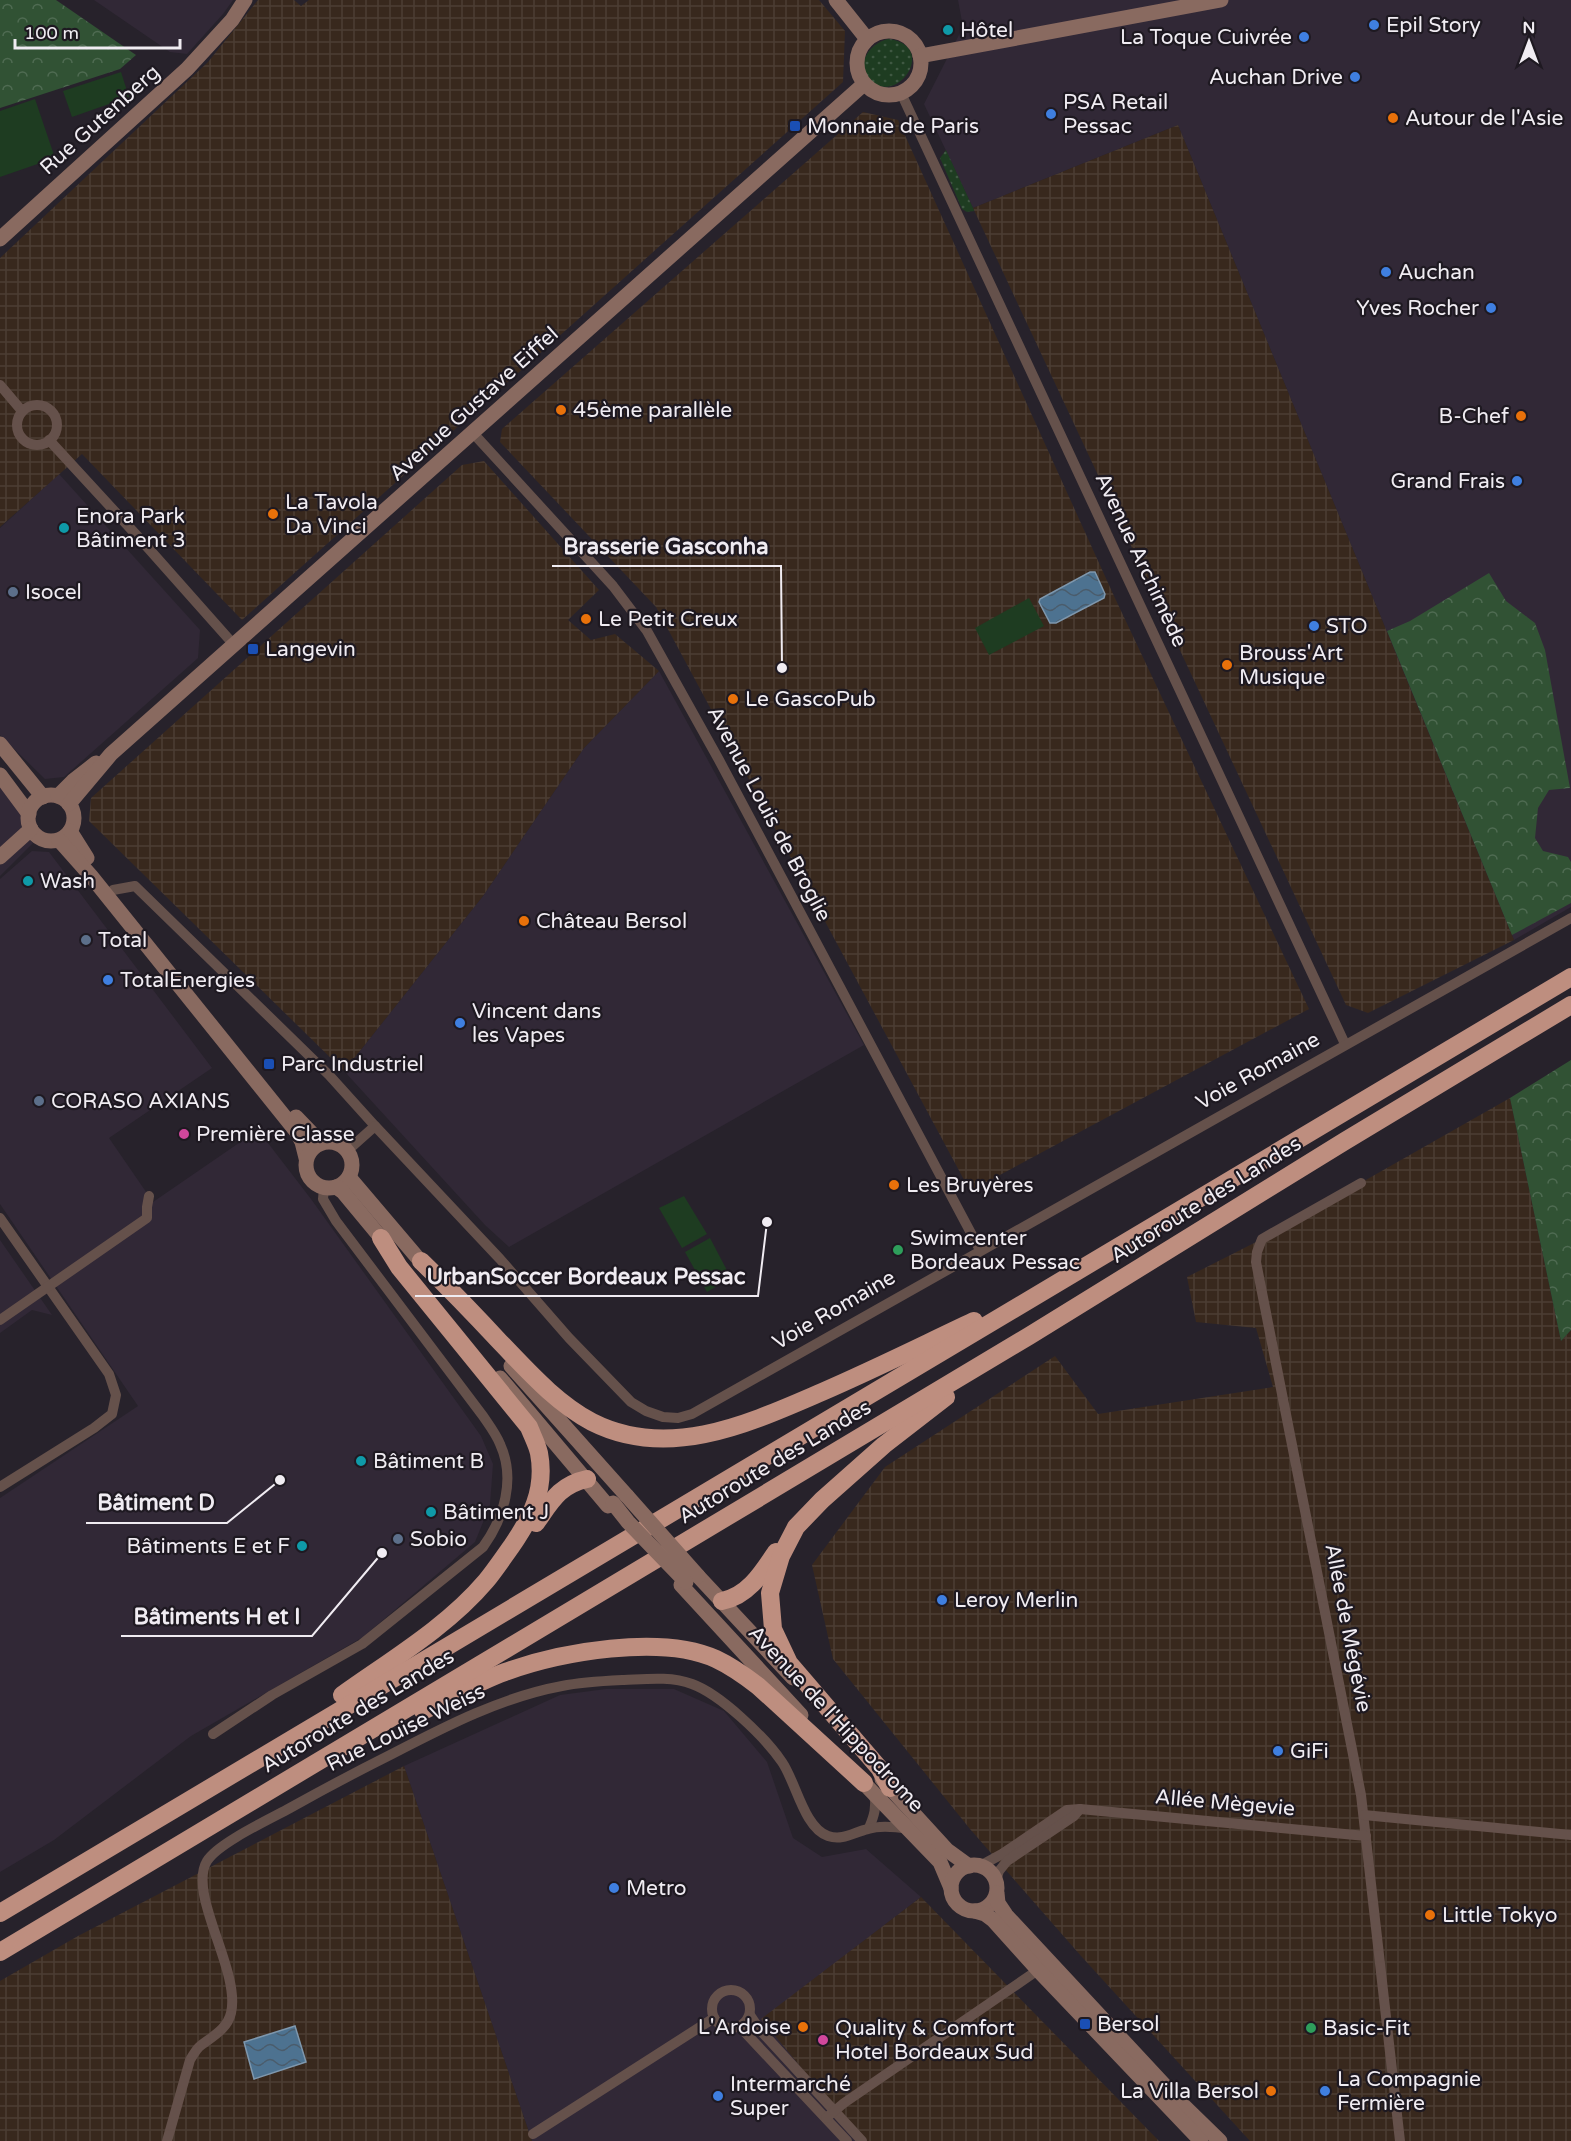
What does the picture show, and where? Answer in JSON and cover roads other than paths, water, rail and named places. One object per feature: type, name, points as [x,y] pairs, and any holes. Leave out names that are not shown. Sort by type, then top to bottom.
[{"type":"highway","name":"Autoroute des Landes","points":[[0,1913],[1571,976]]},
{"type":"highway","name":"Autoroute des Landes","points":[[0,1952],[1029,1336],[1571,1005]]},
{"type":"highway","points":[[381,1238],[399,1267],[515,1408],[529,1427],[539,1452],[537,1501],[528,1522],[488,1580]]},
{"type":"highway","points":[[421,1261],[536,1380],[567,1405],[591,1421],[618,1433],[660,1439],[721,1432],[763,1418],[860,1375],[1076,1272]]},
{"type":"highway","points":[[719,1599],[738,1597],[746,1591],[796,1527],[822,1500],[884,1445],[945,1397],[1014,1352],[1029,1336]]},
{"type":"highway","points":[[42,1888],[111,1838],[335,1701],[432,1630],[488,1580],[524,1541],[563,1488],[572,1483],[590,1483]]},
{"type":"highway","points":[[177,1846],[253,1807],[383,1732],[505,1672],[584,1653],[622,1647],[680,1648],[715,1658],[758,1686],[876,1788],[880,1769],[789,1663],[773,1629],[770,1593],[781,1556],[796,1527]]},
{"type":"main road","name":"Rue Gutenberg","points":[[0,239],[187,69],[232,20],[245,0]]},
{"type":"main road","points":[[836,0],[867,39]]},
{"type":"main road","points":[[920,56],[1221,0]]},
{"type":"main road","points":[[888,31],[899,32],[909,38],[916,46],[920,56],[921,65],[915,82],[901,93],[891,95],[872,91],[864,84],[856,66],[857,56],[867,39],[877,33],[888,31]]},
{"type":"main road","name":"Avenue Gustave Eiffel","points":[[57,799],[90,766],[111,754],[235,646],[864,84]]},
{"type":"main road","points":[[0,744],[74,818],[64,835],[52,841],[40,838],[0,775]]},
{"type":"main road","points":[[0,856],[30,821],[31,807],[57,799]]},
{"type":"main road","points":[[64,835],[80,848],[304,1127],[321,1143]]},
{"type":"main road","points":[[64,835],[91,876],[296,1131],[302,1142],[306,1158]]},
{"type":"main road","points":[[330,1188],[349,1177],[352,1164],[347,1151],[335,1143],[321,1143],[309,1151],[305,1166],[307,1173],[317,1185],[343,1192],[590,1483],[617,1501],[690,1580]]},
{"type":"main road","points":[[349,1177],[473,1323],[617,1501],[690,1580]]},
{"type":"main road","name":"Avenue de l'Hippodrome","points":[[690,1580],[719,1599],[795,1681],[876,1788],[947,1850],[975,1866]]},
{"type":"main road","name":"Avenue de l'Hippodrome","points":[[690,1580],[944,1867],[951,1888]]},
{"type":"main road","points":[[1201,2141],[993,1920],[985,1914],[963,1908],[958,1904],[951,1888],[956,1873],[975,1866],[988,1870],[996,1886],[998,1903],[1013,1923],[1182,2104],[1220,2141]]},
{"type":"main road","points":[[975,1911],[989,1906],[996,1886]]},
{"type":"street","name":"Avenue Archimède","points":[[901,93],[1345,1044]]},
{"type":"street","points":[[0,385],[22,411]]},
{"type":"street","points":[[34,405],[40,405],[51,411],[57,423],[54,435],[49,440],[44,444],[31,444],[21,437],[17,424],[22,411],[34,405]]},
{"type":"street","name":"Avenue Louis de Broglie","points":[[473,433],[613,586],[647,631],[724,770],[980,1250]]},
{"type":"street","points":[[49,440],[235,646]]},
{"type":"street","name":"Voie Romaine","points":[[113,890],[135,886],[321,1067],[500,1259],[569,1338],[632,1402],[646,1411],[663,1417],[678,1418],[692,1414],[1571,918]]},
{"type":"street","points":[[347,1151],[375,1126]]},
{"type":"street","name":"Allée de Mégévie","points":[[1361,1183],[1262,1239],[1256,1262],[1364,1815],[1400,2141]]},
{"type":"street","points":[[213,1734],[272,1695],[362,1644],[483,1547],[493,1533],[506,1498],[508,1479],[505,1461],[495,1435],[464,1390],[336,1221],[323,1199],[330,1188]]},
{"type":"street","points":[[0,1320],[147,1218],[149,1196]]},
{"type":"street","points":[[0,1218],[109,1374],[116,1395],[112,1414],[94,1428],[0,1487]]},
{"type":"street","name":"Rue Louise Weiss","points":[[167,2141],[190,2060],[198,2048],[219,2032],[231,2012],[231,1983],[202,1882],[206,1863],[213,1854],[233,1840],[325,1788],[474,1714],[516,1698],[561,1686],[656,1678],[688,1682],[719,1698],[778,1757],[792,1780],[810,1820],[819,1832],[837,1838],[848,1837],[869,1828],[899,1827],[911,1830]]},
{"type":"street","points":[[869,1828],[875,1812],[876,1788]]},
{"type":"street","points":[[996,1886],[999,1871],[1007,1861],[1074,1816],[1080,1809]]},
{"type":"street","name":"Allée Mègevie","points":[[975,1866],[1002,1854],[1059,1814],[1067,1810],[1080,1809],[1366,1836]]},
{"type":"street","points":[[1364,1815],[1571,1835]]},
{"type":"street","points":[[830,2115],[1038,1970]]},
{"type":"street","points":[[750,2015],[740,2027],[734,2029],[722,2027],[714,2018],[712,2006],[714,2000],[727,1990],[743,1994],[750,2004],[750,2015],[760,2030],[830,2115],[848,2141]]},
{"type":"street","points":[[533,2134],[714,2018]]},
{"type":"street","points":[[740,2027],[830,2115],[862,2141]]},
{"type":"water","points":[[1090,572],[1095,572],[1105,594],[1104,598],[1056,623],[1050,623],[1039,602],[1040,599]]},
{"type":"water","points":[[295,2026],[306,2062],[254,2079],[244,2042]]},
{"type":"place","name":"Epil Story","points":[[1374,25]]},
{"type":"place","name":"Hôtel","points":[[948,30]]},
{"type":"place","name":"La Toque Cuivrée","points":[[1304,37]]},
{"type":"place","name":"Auchan Drive","points":[[1355,77]]},
{"type":"place","name":"PSA Retail Pessac","points":[[1051,114]]},
{"type":"place","name":"Autour de l'Asie","points":[[1393,118]]},
{"type":"place","name":"Monnaie de Paris","points":[[795,126]]},
{"type":"place","name":"Auchan","points":[[1386,272]]},
{"type":"place","name":"Yves Rocher","points":[[1491,308]]},
{"type":"place","name":"45ème parallèle","points":[[561,410]]},
{"type":"place","name":"B-Chef","points":[[1521,416]]},
{"type":"place","name":"Grand Frais","points":[[1517,481]]},
{"type":"place","name":"La Tavola Da Vinci","points":[[273,514]]},
{"type":"place","name":"Enora Park Bâtiment 3","points":[[64,528]]},
{"type":"place","name":"Isocel","points":[[13,592]]},
{"type":"place","name":"Le Petit Creux","points":[[586,619]]},
{"type":"place","name":"STO","points":[[1314,626]]},
{"type":"place","name":"Langevin","points":[[253,649]]},
{"type":"place","name":"Brouss'Art Musique","points":[[1227,665]]},
{"type":"place","name":"Brasserie Gasconha","points":[[782,668]]},
{"type":"place","name":"Le GascoPub","points":[[733,699]]},
{"type":"place","name":"Wash","points":[[28,881]]},
{"type":"place","name":"Château Bersol","points":[[524,921]]},
{"type":"place","name":"Total","points":[[86,940]]},
{"type":"place","name":"TotalEnergies","points":[[108,980]]},
{"type":"place","name":"Vincent dans les Vapes","points":[[460,1023]]},
{"type":"place","name":"Parc Industriel","points":[[269,1064]]},
{"type":"place","name":"CORASO AXIANS","points":[[39,1101]]},
{"type":"place","name":"Première Classe","points":[[184,1134]]},
{"type":"place","name":"Les Bruyères","points":[[894,1185]]},
{"type":"place","name":"UrbanSoccer Bordeaux Pessac","points":[[767,1222]]},
{"type":"place","name":"Swimcenter Bordeaux Pessac","points":[[898,1250]]},
{"type":"place","name":"Bâtiment B","points":[[361,1461]]},
{"type":"place","name":"Bâtiment D","points":[[280,1480]]},
{"type":"place","name":"Bâtiment J","points":[[431,1512]]},
{"type":"place","name":"Sobio","points":[[398,1539]]},
{"type":"place","name":"Bâtiments E et F","points":[[302,1546]]},
{"type":"place","name":"Bâtiments H et I","points":[[382,1553]]},
{"type":"place","name":"Leroy Merlin","points":[[942,1600]]},
{"type":"place","name":"GiFi","points":[[1278,1751]]},
{"type":"place","name":"Metro","points":[[614,1888]]},
{"type":"place","name":"Little Tokyo","points":[[1430,1915]]},
{"type":"place","name":"Bersol","points":[[1085,2024]]},
{"type":"place","name":"L'Ardoise","points":[[803,2027]]},
{"type":"place","name":"Basic-Fit","points":[[1311,2028]]},
{"type":"place","name":"Quality & Comfort Hotel Bordeaux Sud","points":[[823,2040]]},
{"type":"place","name":"La Villa Bersol","points":[[1271,2091]]},
{"type":"place","name":"La Compagnie Fermière","points":[[1325,2091]]},
{"type":"place","name":"Intermarché Super","points":[[718,2096]]}]
